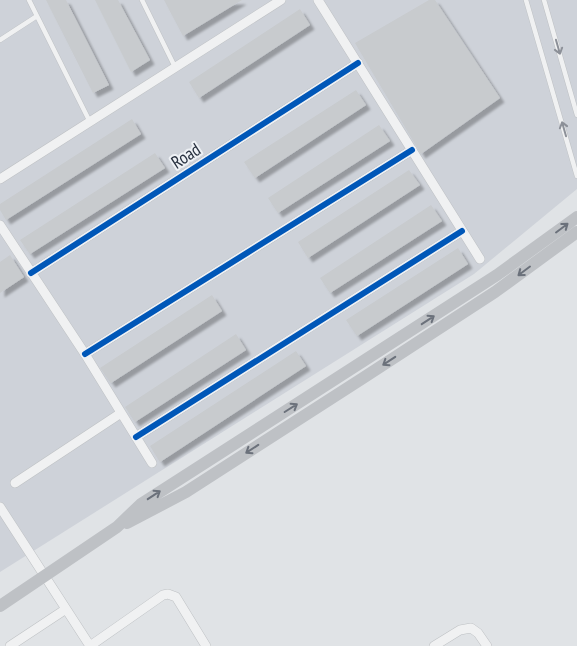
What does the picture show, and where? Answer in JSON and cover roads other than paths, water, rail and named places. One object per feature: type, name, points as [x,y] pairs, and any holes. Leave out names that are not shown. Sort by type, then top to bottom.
[{"type":"main road","points":[[118,527],[141,504],[497,275],[577,217]]},
{"type":"main road","points":[[0,606],[118,527],[186,492],[355,384],[496,292],[577,232]]},
{"type":"street","points":[[0,179],[282,0]]},
{"type":"street","points":[[318,0],[480,259]]},
{"type":"street","name":"Road","points":[[31,273],[358,63]]},
{"type":"street","points":[[85,354],[412,150]]},
{"type":"street","points":[[0,225],[3,236],[31,273],[85,354],[152,463]]},
{"type":"street","points":[[136,437],[462,231]]},
{"type":"street","points":[[15,483],[120,413]]},
{"type":"street","points":[[0,507],[90,646],[163,595],[168,594],[176,596],[206,646]]},
{"type":"street","points":[[10,646],[66,609]]},
{"type":"street","points":[[434,646],[460,630],[471,628],[478,633],[487,646]]},
{"type":"lane","points":[[29,0],[90,122]]},
{"type":"lane","points":[[142,0],[175,67]]},
{"type":"lane","points":[[526,0],[577,176]]},
{"type":"lane","points":[[544,0],[577,115]]},
{"type":"lane","points":[[0,40],[37,16]]}]
